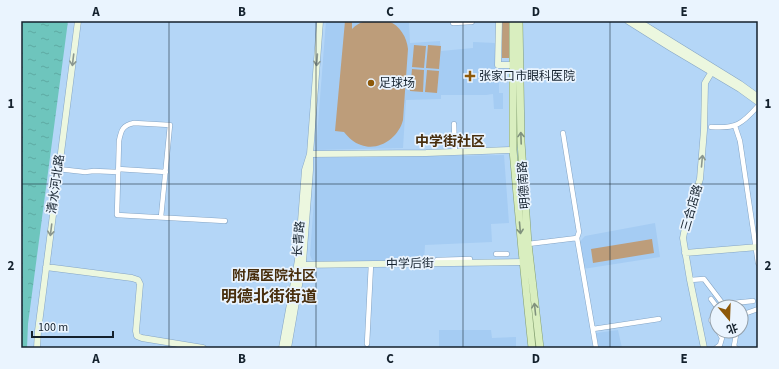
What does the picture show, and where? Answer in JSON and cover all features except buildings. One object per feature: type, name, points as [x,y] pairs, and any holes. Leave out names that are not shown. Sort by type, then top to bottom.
[{"type":"main road","name":"明德南路","points":[[513,21],[513,65],[517,116],[521,142],[526,247],[523,262],[532,348]]},
{"type":"main road","name":"明德南路","points":[[519,21],[517,116],[513,150],[540,348]]},
{"type":"street","name":"清水河北路","points":[[37,348],[58,169],[78,21]]},
{"type":"street","name":"长青路","points":[[288,348],[299,265],[305,170],[310,154],[320,21]]},
{"type":"street","points":[[453,21],[453,23],[472,22]]},
{"type":"street","points":[[499,21],[498,65],[513,65]]},
{"type":"street","points":[[628,21],[740,84],[758,97]]},
{"type":"street","points":[[638,21],[713,70],[758,102]]},
{"type":"street","name":"三合店路","points":[[704,348],[683,238],[700,179],[704,130],[705,83],[713,70]]},
{"type":"street","points":[[711,127],[722,128],[735,126],[745,120],[758,106]]},
{"type":"street","points":[[161,217],[170,125],[134,123],[125,125],[122,129],[120,141],[117,214],[161,217],[226,221]]},
{"type":"street","points":[[454,124],[455,152]]},
{"type":"street","points":[[735,126],[740,141],[757,247],[758,263]]},
{"type":"street","points":[[563,133],[579,232],[577,238],[596,348]]},
{"type":"street","points":[[310,154],[513,150]]},
{"type":"street","points":[[58,169],[85,172],[118,170],[166,172]]},
{"type":"street","points":[[526,247],[577,238]]},
{"type":"street","points":[[685,253],[757,247]]},
{"type":"street","points":[[501,263],[499,254],[507,254]]},
{"type":"street","points":[[437,260],[453,262],[470,259]]},
{"type":"street","name":"中学后街","points":[[299,265],[523,262]]},
{"type":"street","points":[[367,344],[371,264]]},
{"type":"street","name":"长青路","points":[[282,348],[299,265]]},
{"type":"street","points":[[46,267],[138,280],[140,284],[136,331],[137,336],[203,348]]},
{"type":"street","points":[[690,280],[704,279],[724,304],[753,301]]},
{"type":"street","points":[[593,329],[659,319]]},
{"type":"street","points":[[716,348],[720,345],[722,339]]},
{"type":"shaded area","points":[[326,21],[409,21],[410,43],[440,41],[441,51],[473,48],[473,42],[496,43],[495,70],[499,70],[499,93],[503,93],[503,109],[494,109],[493,94],[441,95],[441,99],[406,100],[403,148],[316,150]]},
{"type":"shaded area","points":[[345,21],[352,21],[352,29],[363,22],[388,21],[402,32],[407,45],[408,49],[403,120],[401,126],[393,137],[381,145],[368,147],[358,144],[344,132],[335,131]]},
{"type":"shaded area","points":[[501,21],[509,21],[510,58],[502,58]]},
{"type":"shaded area","points":[[414,45],[426,46],[424,68],[412,67]]},
{"type":"shaded area","points":[[428,45],[441,46],[439,69],[426,68]]},
{"type":"shaded area","points":[[412,69],[424,70],[423,92],[410,91]]},
{"type":"shaded area","points":[[427,70],[439,71],[437,93],[425,92]]},
{"type":"shaded area","points":[[504,155],[509,223],[491,224],[492,242],[425,245],[424,261],[312,260],[310,255],[317,158]]},
{"type":"shaded area","points":[[655,223],[660,257],[583,269],[579,244],[585,236]]},
{"type":"shaded area","points":[[652,239],[654,253],[593,263],[591,249]]},
{"type":"shaded area","points":[[439,330],[491,330],[492,338],[516,337],[516,348],[439,348]]},
{"type":"shaded area","points":[[618,330],[622,348],[599,348],[596,333]]},
{"type":"water","points":[[21,21],[68,21],[28,324],[27,348],[21,348]]},
{"type":"place","name":"张家口市眼科医院","points":[[470,76]]},
{"type":"place","name":"足球场","points":[[371,83]]},
{"type":"district","name":"中学街社区","points":[[450,142]]},
{"type":"district","name":"附属医院社区","points":[[274,276]]},
{"type":"district","name":"明德北街街道","points":[[269,297]]}]
